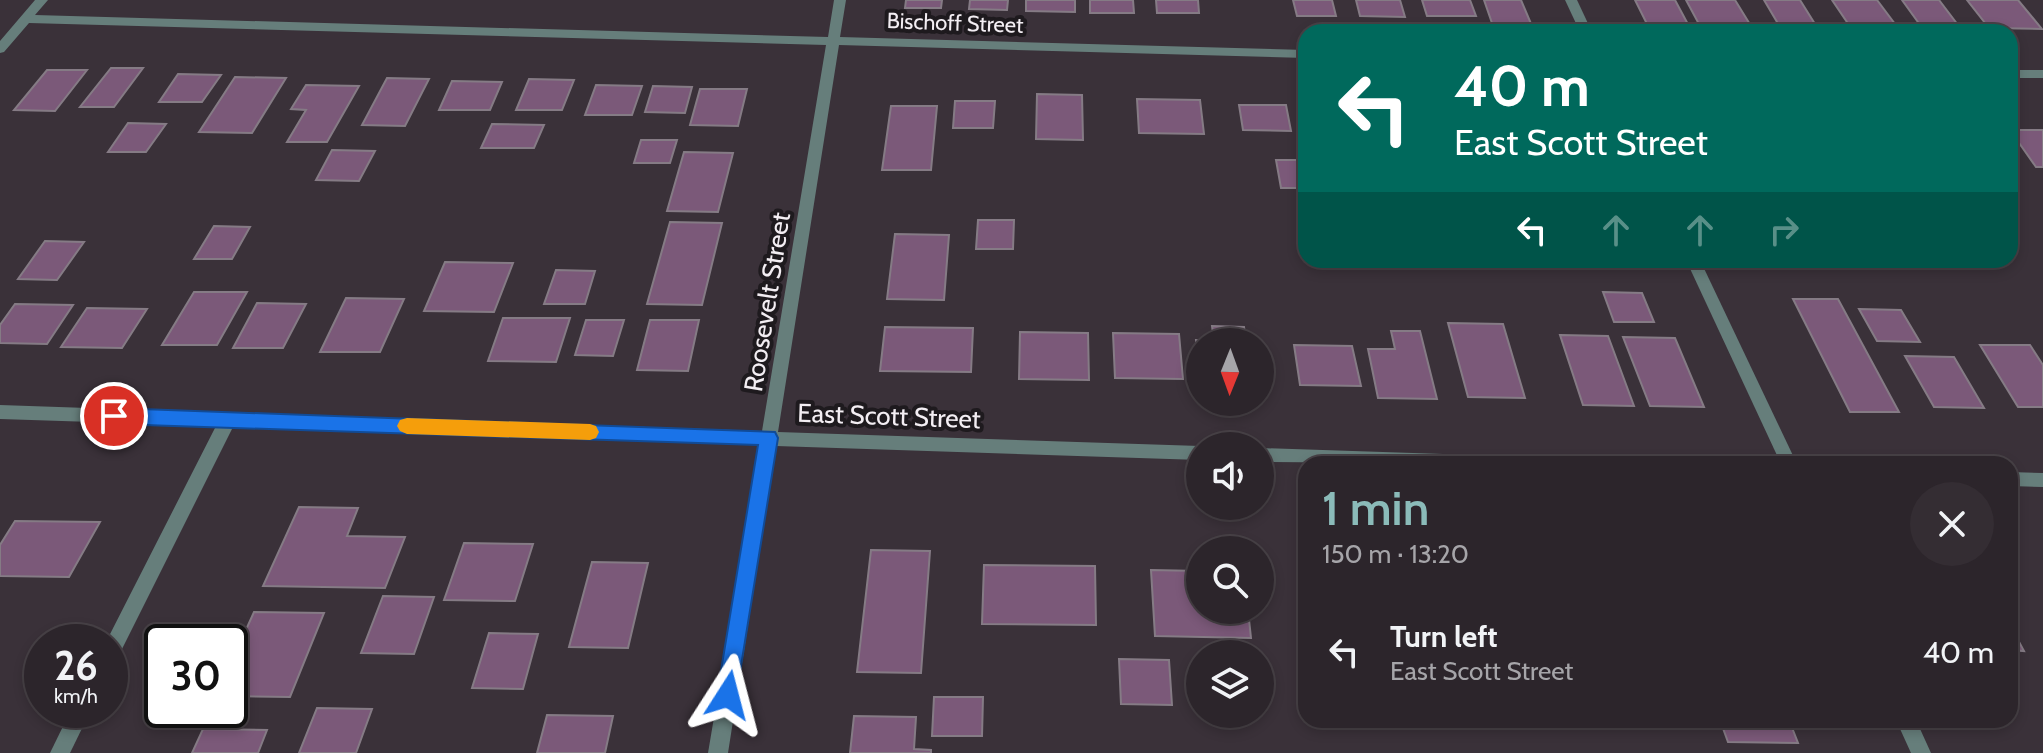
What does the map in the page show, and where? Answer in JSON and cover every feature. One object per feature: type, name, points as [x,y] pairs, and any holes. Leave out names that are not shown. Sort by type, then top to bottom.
[{"type":"street","points":[[0,49],[42,0]]},
{"type":"street","name":"Roosevelt Street","points":[[718,753],[840,0]]},
{"type":"street","points":[[1571,0],[1582,24]]},
{"type":"street","name":"Bischoff Street","points":[[26,19],[1298,54]]},
{"type":"street","points":[[2018,74],[2043,74]]},
{"type":"street","points":[[1697,268],[1785,456]]},
{"type":"street","name":"East Scott Street","points":[[0,412],[1186,453]]},
{"type":"street","points":[[125,624],[228,420]]},
{"type":"street","points":[[1274,455],[1298,456]]},
{"type":"street","points":[[2018,479],[2043,480]]},
{"type":"street","points":[[60,753],[72,728]]},
{"type":"street","points":[[1910,728],[1921,753]]},
{"type":"building","points":[[906,0],[942,0],[941,8],[905,8]]},
{"type":"building","points":[[970,0],[1008,0],[1007,10],[969,9]]},
{"type":"building","points":[[1026,0],[1075,0],[1075,12],[1026,11]]},
{"type":"building","points":[[1090,0],[1133,0],[1134,13],[1090,13]]},
{"type":"building","points":[[1156,0],[1198,0],[1199,13],[1157,13]]},
{"type":"building","points":[[1293,0],[1332,0],[1336,16],[1297,16]]},
{"type":"building","points":[[1356,0],[1400,0],[1405,17],[1360,16]]},
{"type":"building","points":[[1422,0],[1470,0],[1476,16],[1427,16]]},
{"type":"building","points":[[1484,0],[1521,0],[1531,24],[1492,24]]},
{"type":"building","points":[[1635,0],[1675,0],[1688,24],[1647,24]]},
{"type":"building","points":[[1686,0],[1735,0],[1750,24],[1699,24]]},
{"type":"building","points":[[1764,0],[1800,0],[1815,24],[1778,24]]},
{"type":"building","points":[[1832,0],[1877,0],[1895,24],[1848,24]]},
{"type":"building","points":[[1902,0],[1939,0],[1957,24],[1919,24]]},
{"type":"building","points":[[1967,0],[2018,0],[2042,29],[2018,29],[2018,24],[1986,24]]},
{"type":"building","points":[[111,68],[143,68],[114,107],[80,107]]},
{"type":"building","points":[[47,70],[87,70],[55,111],[14,110]]},
{"type":"building","points":[[178,74],[221,75],[202,102],[159,102]]},
{"type":"building","points":[[235,77],[286,78],[252,133],[199,132]]},
{"type":"building","points":[[387,78],[429,79],[405,126],[362,125]]},
{"type":"building","points":[[529,79],[574,80],[562,110],[516,110]]},
{"type":"building","points":[[452,81],[502,82],[490,110],[439,110]]},
{"type":"building","points":[[306,85],[359,86],[327,142],[287,142],[306,110],[291,109]]},
{"type":"building","points":[[596,85],[642,86],[632,115],[585,115]]},
{"type":"building","points":[[653,86],[692,87],[685,113],[645,112]]},
{"type":"building","points":[[700,89],[747,89],[738,126],[690,125]]},
{"type":"building","points":[[1037,94],[1082,95],[1083,140],[1036,139]]},
{"type":"building","points":[[1137,99],[1200,100],[1204,134],[1139,133]]},
{"type":"building","points":[[955,101],[995,101],[993,128],[953,128]]},
{"type":"building","points":[[1239,105],[1286,105],[1291,131],[1243,130]]},
{"type":"building","points":[[891,106],[937,106],[931,170],[882,170]]},
{"type":"building","points":[[128,123],[166,124],[146,152],[108,152]]},
{"type":"building","points":[[492,124],[544,125],[534,148],[481,148]]},
{"type":"building","points":[[2018,130],[2043,130],[2043,167],[2036,167],[2018,141]]},
{"type":"building","points":[[641,140],[677,140],[670,163],[634,163]]},
{"type":"building","points":[[332,150],[375,151],[359,181],[316,180]]},
{"type":"building","points":[[684,152],[733,153],[718,212],[667,211]]},
{"type":"building","points":[[1276,160],[1298,160],[1298,188],[1281,188]]},
{"type":"building","points":[[978,220],[1014,220],[1013,249],[976,249]]},
{"type":"building","points":[[670,222],[722,223],[702,305],[647,304]]},
{"type":"building","points":[[214,226],[250,227],[232,259],[194,259]]},
{"type":"building","points":[[895,234],[949,235],[944,300],[887,299]]},
{"type":"building","points":[[45,241],[84,242],[57,280],[18,279]]},
{"type":"building","points":[[445,262],[513,263],[494,312],[424,311]]},
{"type":"building","points":[[556,270],[595,271],[585,304],[544,304]]},
{"type":"building","points":[[194,292],[247,292],[217,345],[162,345]]},
{"type":"building","points":[[1603,292],[1642,293],[1654,322],[1614,322]]},
{"type":"building","points":[[346,298],[404,299],[380,352],[320,352]]},
{"type":"building","points":[[1793,299],[1838,299],[1899,412],[1850,412]]},
{"type":"building","points":[[257,303],[306,304],[283,348],[233,348]]},
{"type":"building","points":[[15,304],[73,305],[47,344],[0,343],[0,325]]},
{"type":"building","points":[[87,308],[147,309],[122,348],[61,347]]},
{"type":"building","points":[[1859,309],[1901,310],[1920,342],[1877,341]]},
{"type":"building","points":[[503,318],[570,318],[556,362],[488,361]]},
{"type":"building","points":[[586,320],[624,320],[613,356],[575,355]]},
{"type":"building","points":[[650,320],[699,320],[688,371],[637,370]]},
{"type":"building","points":[[1448,323],[1503,324],[1525,398],[1468,397]]},
{"type":"building","points":[[1212,326],[1244,328],[1212,328]]},
{"type":"building","points":[[885,327],[973,328],[971,372],[880,371]]},
{"type":"building","points":[[1391,331],[1420,331],[1437,399],[1378,398],[1368,349],[1395,349]]},
{"type":"building","points":[[1020,332],[1088,333],[1089,380],[1019,379]]},
{"type":"building","points":[[1113,333],[1179,334],[1183,379],[1115,378]]},
{"type":"building","points":[[1560,335],[1608,336],[1634,406],[1583,405]]},
{"type":"building","points":[[1623,337],[1675,338],[1704,407],[1650,406]]},
{"type":"building","points":[[1294,345],[1352,346],[1361,386],[1300,385]]},
{"type":"building","points":[[1980,345],[2030,345],[2043,365],[2043,407],[2018,407]]},
{"type":"building","points":[[1905,356],[1954,357],[1984,408],[1934,407]]},
{"type":"building","points":[[299,507],[358,508],[347,536],[405,537],[385,588],[263,586]]},
{"type":"building","points":[[15,521],[100,522],[69,577],[0,576],[0,545]]},
{"type":"building","points":[[464,543],[533,544],[515,601],[444,600]]},
{"type":"building","points":[[871,550],[930,551],[921,673],[857,672]]},
{"type":"building","points":[[592,562],[648,563],[628,648],[569,647]]},
{"type":"building","points":[[984,565],[1095,566],[1096,625],[982,624]]},
{"type":"building","points":[[1151,570],[1186,571],[1186,624],[1250,624],[1251,638],[1155,636]]},
{"type":"building","points":[[383,596],[434,597],[414,654],[361,653]]},
{"type":"building","points":[[254,612],[324,613],[290,697],[248,696],[248,625]]},
{"type":"building","points":[[489,633],[538,634],[523,689],[472,688]]},
{"type":"building","points":[[1119,659],[1169,660],[1172,705],[1121,704]]},
{"type":"building","points":[[934,697],[983,697],[982,736],[932,736]]},
{"type":"building","points":[[317,708],[372,709],[356,753],[299,753]]},
{"type":"building","points":[[547,715],[613,716],[605,753],[537,753]]},
{"type":"building","points":[[854,716],[916,717],[914,749],[931,750],[931,753],[850,753]]},
{"type":"building","points":[[1723,728],[1792,728],[1798,743],[1728,742]]},
{"type":"building","points":[[203,729],[267,730],[258,753],[192,753]]},
{"type":"slow traffic","points":[[407,426],[590,432]]},
{"type":"route","points":[[114,416],[769,438],[728,695]]}]
